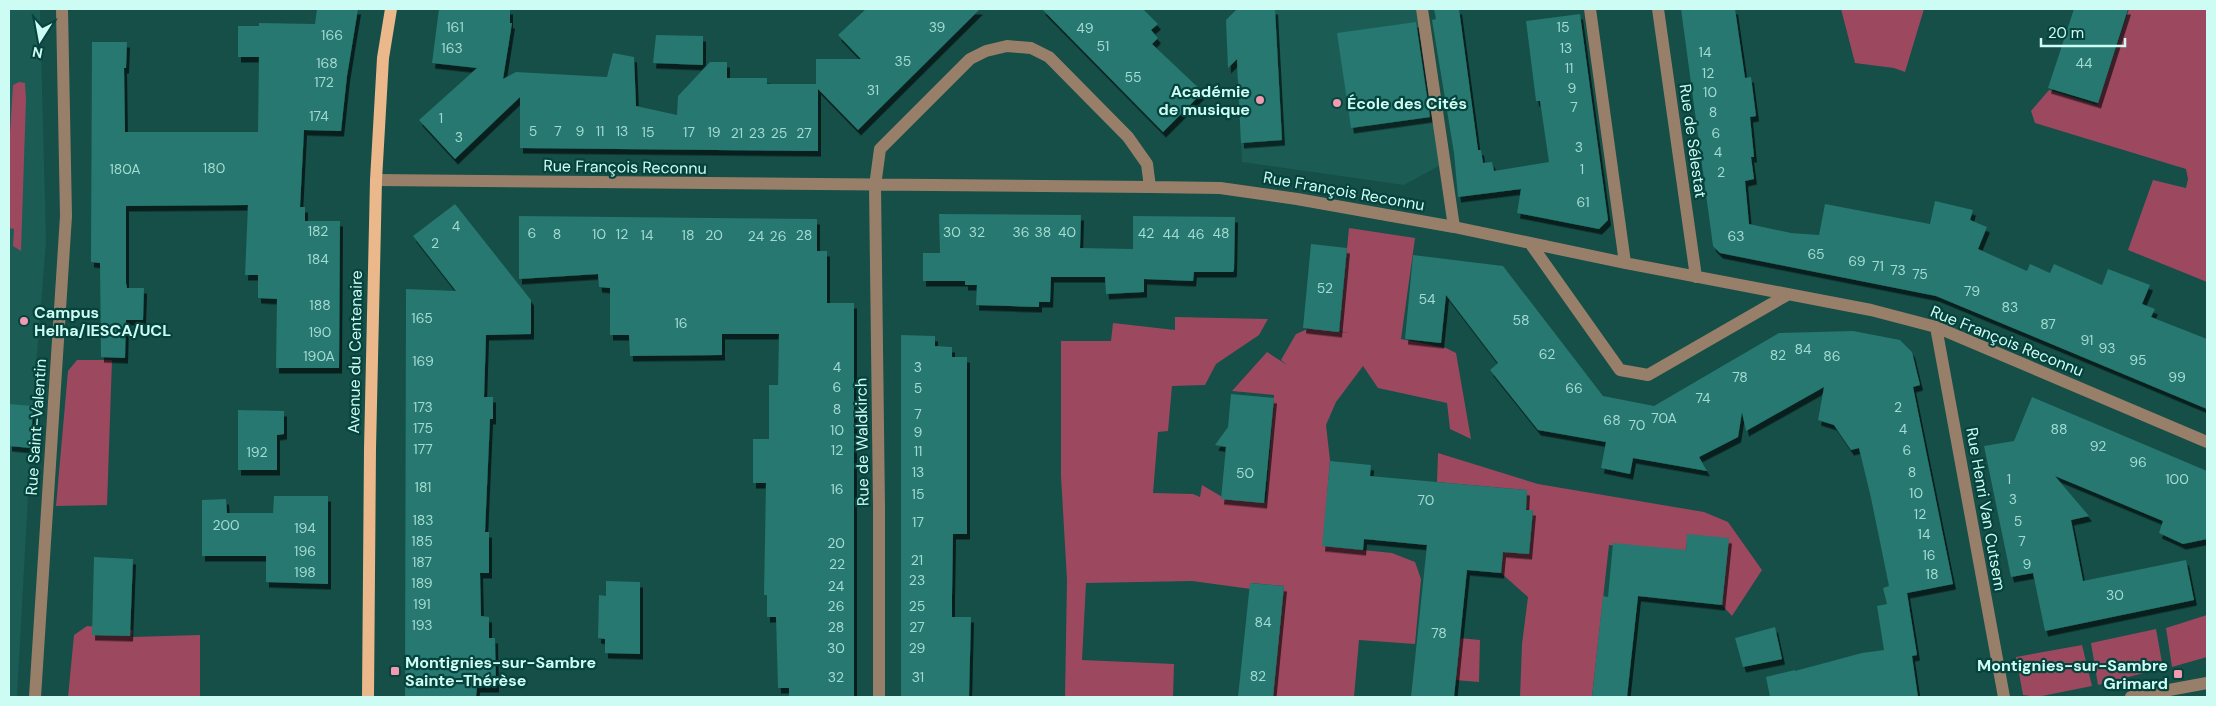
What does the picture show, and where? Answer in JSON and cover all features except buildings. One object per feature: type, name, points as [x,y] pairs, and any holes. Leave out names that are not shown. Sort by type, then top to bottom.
[{"type":"main road","name":"Avenue du Centenaire","points":[[368,697],[370,449],[376,180],[383,58],[391,9]]},
{"type":"street","name":"Rue Saint-Valentin","points":[[35,697],[66,216],[62,9]]},
{"type":"street","points":[[1422,9],[1454,226]]},
{"type":"street","points":[[1590,9],[1625,263]]},
{"type":"street","name":"Rue de Sélestat","points":[[1658,9],[1696,277]]},
{"type":"street","points":[[875,186],[880,149],[970,59],[986,51],[1007,46],[1031,48],[1049,57],[1128,137],[1147,164],[1150,186]]},
{"type":"street","name":"Rue François Reconnu","points":[[376,180],[875,186],[1150,186],[1220,188],[1297,199],[1454,226],[1625,263],[1871,310],[1936,327],[2207,442]]},
{"type":"street","name":"Rue de Waldkirch","points":[[875,186],[879,697]]},
{"type":"street","points":[[1530,243],[1620,370],[1648,375],[1787,295]]},
{"type":"street","name":"Rue Henri Van Cutsem","points":[[1936,327],[2004,697]]},
{"type":"street","points":[[2132,697],[2207,683]]},
{"type":"shaded area","name":"Campus Helha/IESCA/UCL","points":[[9,9],[40,9],[46,241],[33,405],[17,697],[9,697]]},
{"type":"shaded area","name":"École des Cités","points":[[1243,9],[1422,9],[1446,162],[1404,185],[1242,162],[1235,37],[1245,34]]},
{"type":"shaded area","points":[[1841,9],[1924,9],[1905,72],[1894,68],[1855,63]]},
{"type":"shaded area","points":[[2129,9],[2207,9],[2207,282],[2128,250],[2153,180],[2186,188],[2188,179],[2186,169],[2035,123],[2031,111],[2049,90],[2097,105]]},
{"type":"shaded area","points":[[19,82],[25,83],[26,99],[21,251],[13,246],[14,229],[9,228],[9,150],[13,85]]},
{"type":"shaded area","points":[[1349,228],[1415,238],[1401,339],[1446,348],[1456,353],[1471,439],[1450,429],[1447,403],[1378,388],[1363,366],[1336,402],[1326,425],[1330,460],[1323,546],[1392,553],[1415,562],[1421,579],[1415,644],[1359,640],[1354,697],[1272,697],[1284,586],[1252,583],[1251,589],[1192,581],[1086,583],[1082,660],[1174,664],[1173,697],[1065,697],[1067,580],[1061,476],[1061,341],[1111,341],[1113,323],[1175,330],[1175,317],[1268,319],[1259,335],[1216,364],[1205,385],[1172,386],[1168,431],[1158,432],[1153,493],[1193,494],[1200,497],[1202,485],[1224,498],[1266,502],[1274,395],[1232,391],[1267,352],[1287,365],[1281,360],[1296,334],[1310,328],[1349,333],[1339,331]]},
{"type":"shaded area","points":[[77,360],[112,360],[107,505],[56,506],[68,371]]},
{"type":"shaded area","points":[[1438,453],[1538,484],[1704,512],[1728,522],[1762,570],[1732,616],[1721,604],[1688,537],[1685,553],[1609,545],[1592,697],[1520,697],[1522,644],[1528,597],[1501,573],[1503,552],[1529,553],[1533,511],[1526,510],[1527,490],[1437,482]]},
{"type":"shaded area","points":[[2207,615],[2207,657],[2172,667],[2166,628]]},
{"type":"shaded area","points":[[87,626],[133,630],[132,637],[200,635],[200,697],[68,697],[74,635]]},
{"type":"shaded area","points":[[2156,629],[2163,668],[2098,685],[2091,643]]},
{"type":"shaded area","points":[[1459,638],[1480,640],[1479,682],[1455,680]]},
{"type":"shaded area","points":[[2082,645],[2092,686],[2037,697],[2023,695],[2016,657]]},
{"type":"place","name":"Académie de musique","points":[[1260,100]]},
{"type":"place","name":"École des Cités","points":[[1337,103]]},
{"type":"place","name":"Campus Helha/IESCA/UCL","points":[[24,321]]},
{"type":"place","name":"Montignies-sur-Sambre Sainte-Thérèse","points":[[395,671]]},
{"type":"place","name":"Montignies-sur-Sambre Grimard","points":[[2178,674]]}]
